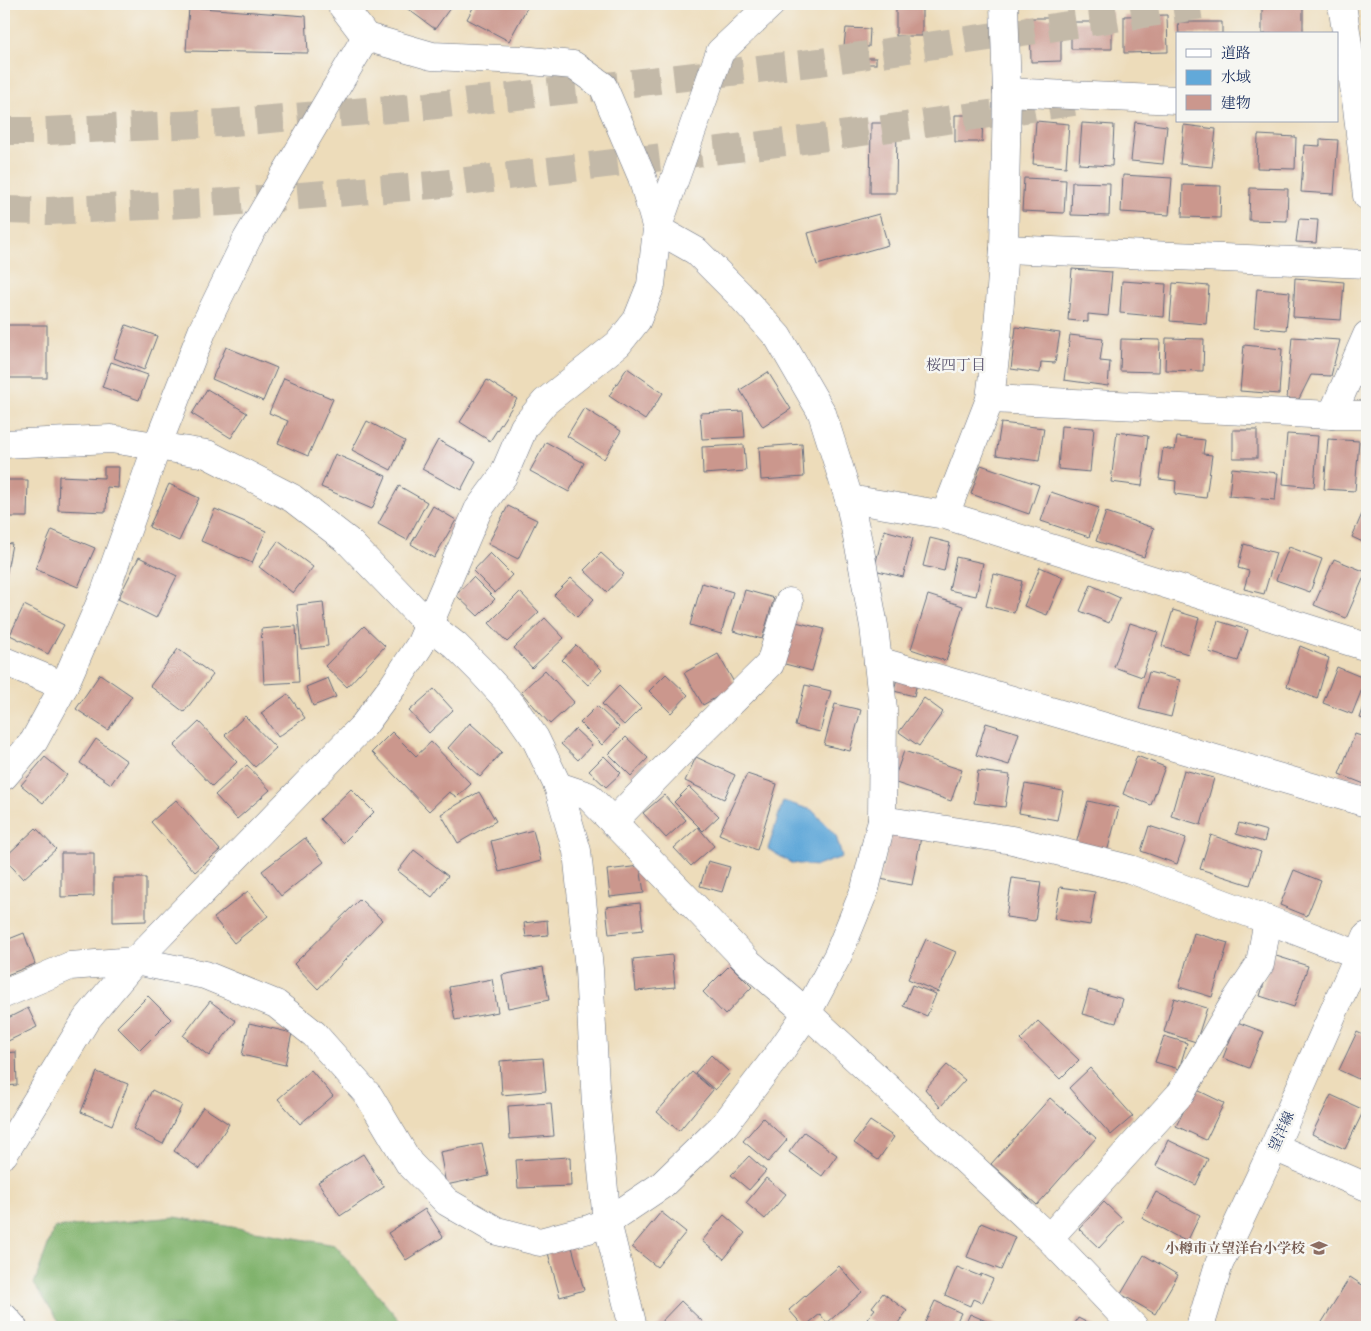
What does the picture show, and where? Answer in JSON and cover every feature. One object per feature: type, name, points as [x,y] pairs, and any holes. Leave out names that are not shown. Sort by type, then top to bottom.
[{"type":"street","points":[[4,994],[70,966],[135,961],[204,975],[276,1004],[314,1034],[368,1096],[409,1163],[446,1202],[497,1231],[540,1242],[589,1229],[607,1222],[662,1185],[725,1124],[807,1013],[838,955],[865,889],[882,820],[883,709],[874,626],[849,499],[822,414],[778,337],[696,251],[657,229],[642,177],[603,86],[573,65],[521,60],[432,56],[366,38],[341,4]]},
{"type":"street","points":[[4,1154],[86,1020],[135,961],[364,725],[394,686],[420,645],[478,510],[503,476],[524,427],[545,402],[618,344],[636,320],[651,285],[657,229],[720,52],[771,4]]},
{"type":"street","points":[[945,515],[990,399],[997,342],[1004,249],[1008,92],[1004,4]]},
{"type":"street","points":[[1342,4],[1347,107],[1367,196]]},
{"type":"street","points":[[4,776],[34,741],[64,686],[105,592],[157,446],[203,329],[246,239],[366,38]]},
{"type":"street","points":[[1008,92],[1176,100]]},
{"type":"street","points":[[1004,249],[1367,264]]},
{"type":"street","points":[[1332,415],[1367,335]]},
{"type":"street","points":[[990,399],[1367,415]]},
{"type":"street","points":[[4,444],[111,439],[207,454],[292,498],[348,541],[428,624],[455,645],[512,705],[534,738],[558,786],[577,850],[590,969],[596,1106],[607,1222],[632,1327]]},
{"type":"street","points":[[849,499],[945,515],[1367,648]]},
{"type":"street","points":[[613,822],[770,664],[789,602]]},
{"type":"street","points":[[4,661],[64,686]]},
{"type":"street","points":[[878,661],[1367,803]]},
{"type":"street","points":[[558,786],[588,796],[749,963],[807,1013],[1049,1238],[1134,1327]]},
{"type":"street","points":[[882,820],[1012,840],[1121,867],[1268,920],[1363,946]]},
{"type":"street","points":[[1049,1238],[1181,1093],[1233,1005],[1260,964],[1268,920]]},
{"type":"street","name":"望洋線","points":[[1200,1327],[1219,1264],[1274,1147],[1363,946]]},
{"type":"street","points":[[1274,1147],[1367,1187]]},
{"type":"street","points":[[4,1317],[13,1327]]},
{"type":"green space","points":[[175,1217],[335,1245],[405,1327],[63,1327],[34,1284],[54,1228]]},
{"type":"water","points":[[783,801],[812,810],[836,836],[842,857],[816,866],[791,863],[768,849]]},
{"type":"building","points":[[407,4],[453,4],[435,29],[405,7]]},
{"type":"building","points":[[475,4],[529,4],[509,41],[467,19]]},
{"type":"building","points":[[896,4],[922,4],[922,36],[896,36]]},
{"type":"building","points":[[1262,4],[1303,4],[1303,32],[1262,32]]},
{"type":"building","points":[[189,7],[306,16],[308,53],[186,51]]},
{"type":"building","points":[[1093,12],[1112,12],[1112,49],[1071,49],[1071,22],[1094,22]]},
{"type":"building","points":[[1167,15],[1168,52],[1124,53],[1124,16]]},
{"type":"building","points":[[1030,18],[1061,18],[1061,61],[1031,62]]},
{"type":"building","points":[[1178,22],[1222,22],[1222,32],[1179,32]]},
{"type":"building","points":[[846,28],[870,29],[869,47],[844,46]]},
{"type":"building","points":[[845,50],[867,51],[866,63],[844,62]]},
{"type":"building","points":[[868,58],[876,58],[876,64],[868,64]]},
{"type":"building","points":[[955,115],[983,115],[982,142],[955,142]]},
{"type":"building","points":[[1036,121],[1069,124],[1066,167],[1033,164]]},
{"type":"building","points":[[1135,122],[1167,126],[1163,164],[1131,161]]},
{"type":"building","points":[[871,123],[897,123],[896,193],[870,193]]},
{"type":"building","points":[[1082,123],[1114,125],[1112,166],[1079,164]]},
{"type":"building","points":[[1184,125],[1216,129],[1212,167],[1180,164]]},
{"type":"building","points":[[1258,135],[1296,137],[1295,169],[1257,168]]},
{"type":"building","points":[[1320,139],[1338,140],[1334,194],[1301,192],[1304,145],[1320,146]]},
{"type":"building","points":[[1123,175],[1172,178],[1169,215],[1121,212]]},
{"type":"building","points":[[1024,178],[1066,180],[1064,213],[1022,211]]},
{"type":"building","points":[[1072,182],[1110,183],[1109,216],[1071,215]]},
{"type":"building","points":[[1183,185],[1221,186],[1220,218],[1182,217]]},
{"type":"building","points":[[1250,188],[1288,189],[1287,221],[1249,220]]},
{"type":"building","points":[[879,214],[888,245],[817,265],[808,233]]},
{"type":"building","points":[[1299,219],[1318,220],[1316,243],[1296,242]]},
{"type":"building","points":[[1072,269],[1112,272],[1108,316],[1088,314],[1088,322],[1068,320]]},
{"type":"building","points":[[1295,278],[1344,282],[1341,320],[1293,317]]},
{"type":"building","points":[[1122,281],[1166,284],[1164,317],[1120,313]]},
{"type":"building","points":[[1173,283],[1209,286],[1206,324],[1170,321]]},
{"type":"building","points":[[1257,289],[1290,292],[1286,330],[1254,327]]},
{"type":"building","points":[[4,325],[47,325],[47,378],[4,378]]},
{"type":"building","points":[[126,325],[157,336],[144,370],[114,358]]},
{"type":"building","points":[[1016,327],[1060,333],[1055,363],[1041,362],[1040,373],[1011,369]]},
{"type":"building","points":[[1070,335],[1103,339],[1100,361],[1110,362],[1108,386],[1064,380]]},
{"type":"building","points":[[1292,337],[1340,340],[1331,376],[1311,375],[1299,399],[1287,399]]},
{"type":"building","points":[[1166,338],[1204,339],[1203,371],[1165,370]]},
{"type":"building","points":[[1121,339],[1160,340],[1159,372],[1120,371]]},
{"type":"building","points":[[1244,345],[1282,349],[1279,394],[1240,391]]},
{"type":"building","points":[[226,347],[277,368],[263,401],[212,379]]},
{"type":"building","points":[[111,362],[148,375],[139,400],[102,387]]},
{"type":"building","points":[[627,368],[663,393],[645,420],[609,396]]},
{"type":"building","points":[[768,372],[791,409],[763,427],[740,390]]},
{"type":"building","points":[[284,378],[333,399],[308,456],[278,443],[288,421],[269,413]]},
{"type":"building","points":[[487,380],[517,399],[490,441],[460,422]]},
{"type":"building","points":[[207,389],[247,413],[231,438],[192,414]]},
{"type":"building","points":[[584,408],[621,431],[604,459],[567,436]]},
{"type":"building","points":[[743,411],[745,437],[702,439],[700,413]]},
{"type":"building","points":[[367,421],[405,441],[391,470],[352,450]]},
{"type":"building","points":[[1001,423],[1044,428],[1039,461],[996,455]]},
{"type":"building","points":[[1061,426],[1094,428],[1090,472],[1058,469]]},
{"type":"building","points":[[1233,430],[1257,430],[1257,458],[1233,458]]},
{"type":"building","points":[[1117,432],[1148,436],[1142,486],[1111,482]]},
{"type":"building","points":[[1287,434],[1318,436],[1314,487],[1283,484]]},
{"type":"building","points":[[1177,437],[1205,440],[1203,454],[1212,455],[1206,498],[1175,494],[1176,481],[1159,479],[1163,448],[1175,450]]},
{"type":"building","points":[[1328,439],[1359,441],[1355,491],[1324,489]]},
{"type":"building","points":[[438,440],[476,461],[461,490],[422,469]]},
{"type":"building","points":[[546,442],[584,463],[569,492],[530,471]]},
{"type":"building","points":[[802,444],[804,477],[761,480],[759,447]]},
{"type":"building","points":[[744,445],[746,471],[703,474],[702,447]]},
{"type":"building","points":[[335,454],[386,476],[372,509],[321,487]]},
{"type":"building","points":[[981,465],[1039,485],[1029,514],[971,494]]},
{"type":"building","points":[[104,467],[119,467],[118,488],[107,487],[106,512],[58,510],[59,476],[104,478]]},
{"type":"building","points":[[1232,468],[1278,473],[1275,500],[1229,496]]},
{"type":"building","points":[[4,480],[28,480],[27,517],[4,517]]},
{"type":"building","points":[[169,484],[199,498],[179,541],[149,527]]},
{"type":"building","points":[[399,486],[427,502],[407,540],[378,524]]},
{"type":"building","points":[[1051,492],[1099,508],[1089,537],[1041,521]]},
{"type":"building","points":[[433,506],[456,520],[434,558],[411,544]]},
{"type":"building","points":[[508,506],[537,520],[518,559],[488,544]]},
{"type":"building","points":[[1365,507],[1367,508],[1367,544],[1352,537]]},
{"type":"building","points":[[215,509],[266,531],[252,563],[201,541]]},
{"type":"building","points":[[1106,512],[1154,528],[1144,557],[1096,541]]},
{"type":"building","points":[[52,530],[95,548],[78,587],[35,569]]},
{"type":"building","points":[[884,530],[913,538],[903,577],[874,570]]},
{"type":"building","points":[[930,538],[950,543],[944,571],[923,566]]},
{"type":"building","points":[[278,541],[313,567],[293,593],[259,567]]},
{"type":"building","points":[[4,543],[12,544],[6,576],[4,576]]},
{"type":"building","points":[[1244,544],[1276,553],[1264,594],[1244,589],[1249,571],[1238,568]]},
{"type":"building","points":[[1289,547],[1322,559],[1310,592],[1276,580]]},
{"type":"building","points":[[490,553],[512,575],[495,593],[473,571]]},
{"type":"building","points":[[601,553],[624,574],[607,592],[584,570]]},
{"type":"building","points":[[139,557],[177,576],[156,618],[118,599]]},
{"type":"building","points":[[956,557],[983,563],[976,596],[949,590]]},
{"type":"building","points":[[1334,559],[1366,572],[1346,618],[1314,605]]},
{"type":"building","points":[[1040,567],[1063,577],[1047,615],[1024,606]]},
{"type":"building","points":[[994,574],[1022,581],[1014,613],[986,606]]},
{"type":"building","points":[[473,577],[495,599],[478,616],[456,595]]},
{"type":"building","points":[[571,578],[594,599],[577,617],[554,595]]},
{"type":"building","points":[[702,583],[733,592],[721,634],[690,625]]},
{"type":"building","points":[[1091,585],[1120,598],[1109,623],[1080,611]]},
{"type":"building","points":[[745,590],[774,598],[762,639],[733,631]]},
{"type":"building","points":[[520,592],[539,612],[507,642],[489,623]]},
{"type":"building","points":[[928,595],[963,606],[946,661],[911,649]]},
{"type":"building","points":[[323,602],[328,646],[301,649],[297,605]]},
{"type":"building","points":[[24,605],[64,625],[48,654],[10,635]]},
{"type":"building","points":[[1173,610],[1199,618],[1188,654],[1162,646]]},
{"type":"building","points":[[545,618],[564,638],[532,668],[514,648]]},
{"type":"building","points":[[792,621],[824,629],[812,671],[781,663]]},
{"type":"building","points":[[1218,621],[1248,630],[1238,661],[1209,652]]},
{"type":"building","points":[[1130,623],[1158,632],[1142,677],[1114,667]]},
{"type":"building","points":[[296,626],[299,682],[264,684],[261,629]]},
{"type":"building","points":[[364,626],[385,646],[347,687],[325,666]]},
{"type":"building","points":[[576,645],[602,670],[588,685],[562,660]]},
{"type":"building","points":[[1300,646],[1329,658],[1317,699],[1287,686]]},
{"type":"building","points":[[178,649],[213,675],[184,712],[150,686]]},
{"type":"building","points":[[718,654],[736,686],[703,705],[684,673]]},
{"type":"building","points":[[1337,667],[1366,679],[1352,714],[1323,703]]},
{"type":"building","points":[[545,670],[574,702],[550,724],[521,692]]},
{"type":"building","points":[[1149,672],[1180,680],[1171,717],[1139,709]]},
{"type":"building","points":[[100,674],[132,696],[108,730],[76,709]]},
{"type":"building","points":[[666,674],[688,695],[671,713],[649,691]]},
{"type":"building","points":[[328,678],[336,697],[313,706],[306,687]]},
{"type":"building","points":[[897,678],[917,683],[914,696],[894,691]]},
{"type":"building","points":[[805,685],[831,691],[820,732],[795,726]]},
{"type":"building","points":[[619,686],[641,708],[624,725],[602,704]]},
{"type":"building","points":[[434,689],[453,710],[429,733],[409,711]]},
{"type":"building","points":[[288,694],[305,718],[278,737],[261,713]]},
{"type":"building","points":[[1367,697],[1367,720],[1360,718]]},
{"type":"building","points":[[924,698],[943,712],[919,746],[899,732]]},
{"type":"building","points":[[835,704],[861,710],[850,751],[824,745]]},
{"type":"building","points":[[597,706],[619,727],[602,745],[580,723]]},
{"type":"building","points":[[245,716],[276,748],[255,767],[225,735]]},
{"type":"building","points":[[199,722],[237,762],[212,786],[174,746]]},
{"type":"building","points":[[470,723],[502,752],[480,777],[448,748]]},
{"type":"building","points":[[986,723],[1019,733],[1009,765],[976,755]]},
{"type":"building","points":[[575,729],[592,745],[578,760],[561,744]]},
{"type":"building","points":[[392,732],[416,756],[431,742],[471,784],[457,797],[449,792],[429,811],[372,752]]},
{"type":"building","points":[[1355,734],[1367,738],[1367,785],[1339,774]]},
{"type":"building","points":[[626,737],[648,758],[631,776],[609,754]]},
{"type":"building","points":[[96,739],[127,761],[111,784],[80,763]]},
{"type":"building","points":[[904,751],[962,770],[951,801],[893,782]]},
{"type":"building","points":[[604,756],[621,773],[606,787],[589,771]]},
{"type":"building","points":[[1137,756],[1165,767],[1151,805],[1123,794]]},
{"type":"building","points":[[45,757],[67,775],[43,803],[21,785]]},
{"type":"building","points":[[696,757],[735,775],[724,799],[685,781]]},
{"type":"building","points":[[247,765],[270,790],[237,819],[215,795]]},
{"type":"building","points":[[1184,770],[1214,778],[1201,825],[1171,816]]},
{"type":"building","points":[[978,771],[1010,775],[1005,807],[974,803]]},
{"type":"building","points":[[747,774],[777,784],[757,850],[719,834]]},
{"type":"building","points":[[1025,784],[1063,791],[1057,820],[1019,813]]},
{"type":"building","points":[[689,787],[719,816],[703,831],[674,802]]},
{"type":"building","points":[[351,789],[374,812],[343,843],[320,819]]},
{"type":"building","points":[[479,792],[496,821],[458,843],[441,814]]},
{"type":"building","points":[[664,795],[686,820],[666,838],[643,813]]},
{"type":"building","points":[[176,800],[220,850],[195,872],[151,822]]},
{"type":"building","points":[[1088,801],[1119,808],[1107,852],[1076,844]]},
{"type":"building","points":[[1239,823],[1267,831],[1264,842],[1236,834]]},
{"type":"building","points":[[1149,826],[1186,838],[1177,864],[1141,851]]},
{"type":"building","points":[[698,827],[714,846],[691,866],[674,848]]},
{"type":"building","points":[[36,828],[56,849],[23,879],[4,858]]},
{"type":"building","points":[[533,830],[541,861],[499,872],[491,841]]},
{"type":"building","points":[[892,832],[921,837],[912,885],[880,879]]},
{"type":"building","points":[[1211,835],[1261,852],[1250,885],[1200,869]]},
{"type":"building","points":[[305,838],[324,862],[281,896],[262,871]]},
{"type":"building","points":[[414,850],[448,876],[432,897],[398,871]]},
{"type":"building","points":[[61,853],[94,853],[94,896],[61,897]]},
{"type":"building","points":[[708,861],[730,867],[722,892],[700,886]]},
{"type":"building","points":[[640,866],[644,893],[610,897],[607,870]]},
{"type":"building","points":[[1294,870],[1321,881],[1307,916],[1280,905]]},
{"type":"building","points":[[113,878],[146,878],[146,921],[113,922]]},
{"type":"building","points":[[1012,878],[1041,882],[1035,921],[1006,917]]},
{"type":"building","points":[[1060,887],[1095,892],[1090,925],[1054,919]]},
{"type":"building","points":[[248,891],[268,916],[234,943],[214,918]]},
{"type":"building","points":[[360,899],[382,920],[318,989],[294,964]]},
{"type":"building","points":[[640,903],[643,930],[609,934],[606,907]]},
{"type":"building","points":[[547,920],[548,935],[526,937],[524,923]]},
{"type":"building","points":[[24,933],[35,964],[4,976],[4,941]]},
{"type":"building","points":[[1194,933],[1228,943],[1212,997],[1179,987]]},
{"type":"building","points":[[926,939],[956,952],[938,992],[908,979]]},
{"type":"building","points":[[672,955],[675,987],[636,991],[633,959]]},
{"type":"building","points":[[1273,955],[1308,966],[1294,1007],[1260,996]]},
{"type":"building","points":[[730,965],[752,987],[725,1015],[703,992]]},
{"type":"building","points":[[543,967],[549,1000],[508,1008],[502,975]]},
{"type":"building","points":[[492,979],[498,1012],[455,1020],[449,987]]},
{"type":"building","points":[[912,985],[936,994],[927,1016],[903,1006]]},
{"type":"building","points":[[1089,990],[1123,999],[1116,1023],[1082,1014]]},
{"type":"building","points":[[148,996],[171,1019],[140,1050],[117,1027]]},
{"type":"building","points":[[1174,998],[1207,1008],[1196,1042],[1164,1032]]},
{"type":"building","points":[[210,1001],[236,1021],[209,1056],[183,1036]]},
{"type":"building","points":[[28,1008],[37,1027],[6,1042],[4,1038],[4,1020]]},
{"type":"building","points":[[1038,1021],[1079,1060],[1060,1079],[1020,1040]]},
{"type":"building","points":[[1237,1022],[1264,1032],[1249,1068],[1223,1058]]},
{"type":"building","points":[[249,1023],[292,1033],[285,1065],[242,1055]]},
{"type":"building","points":[[1357,1032],[1367,1037],[1367,1083],[1339,1070]]},
{"type":"building","points":[[1164,1036],[1187,1043],[1179,1069],[1155,1062]]},
{"type":"building","points":[[16,1052],[17,1085],[4,1086],[4,1053]]},
{"type":"building","points":[[711,1055],[730,1073],[715,1090],[695,1073]]},
{"type":"building","points":[[543,1058],[546,1091],[502,1095],[500,1061]]},
{"type":"building","points":[[947,1065],[965,1080],[940,1107],[925,1089]]},
{"type":"building","points":[[1090,1068],[1133,1116],[1111,1135],[1069,1088]]},
{"type":"building","points":[[311,1070],[333,1096],[300,1124],[278,1099]]},
{"type":"building","points":[[97,1072],[128,1084],[112,1125],[81,1112]]},
{"type":"building","points":[[692,1072],[713,1090],[679,1131],[657,1112]]},
{"type":"building","points":[[1195,1089],[1224,1103],[1206,1140],[1176,1126]]},
{"type":"building","points":[[152,1090],[182,1105],[163,1144],[133,1129]]},
{"type":"building","points":[[1331,1095],[1364,1110],[1345,1149],[1312,1134]]},
{"type":"building","points":[[1050,1098],[1096,1138],[1037,1205],[991,1164]]},
{"type":"building","points":[[551,1103],[554,1136],[510,1139],[508,1106]]},
{"type":"building","points":[[203,1107],[229,1124],[200,1169],[174,1151]]},
{"type":"building","points":[[763,1118],[787,1140],[768,1162],[743,1141]]},
{"type":"building","points":[[870,1121],[894,1137],[878,1160],[854,1143]]},
{"type":"building","points":[[804,1132],[837,1155],[822,1176],[789,1152]]},
{"type":"building","points":[[1168,1140],[1208,1159],[1196,1185],[1156,1166]]},
{"type":"building","points":[[482,1144],[489,1176],[446,1185],[440,1152]]},
{"type":"building","points":[[363,1154],[384,1187],[340,1216],[318,1182]]},
{"type":"building","points":[[749,1156],[766,1171],[749,1190],[731,1175]]},
{"type":"building","points":[[570,1157],[571,1186],[518,1188],[516,1160]]},
{"type":"building","points":[[766,1178],[786,1194],[765,1219],[746,1203]]},
{"type":"building","points":[[1156,1192],[1200,1215],[1187,1242],[1142,1218]]},
{"type":"building","points":[[1104,1202],[1124,1221],[1099,1248],[1079,1229]]},
{"type":"building","points":[[425,1209],[443,1237],[406,1260],[388,1233]]},
{"type":"building","points":[[661,1212],[686,1232],[657,1267],[632,1247]]},
{"type":"building","points":[[724,1215],[745,1233],[724,1259],[702,1241]]},
{"type":"building","points":[[981,1223],[1015,1237],[1001,1270],[967,1257]]},
{"type":"building","points":[[572,1247],[584,1290],[560,1297],[548,1253]]},
{"type":"building","points":[[1144,1255],[1178,1275],[1155,1314],[1121,1294]]},
{"type":"building","points":[[839,1266],[862,1292],[827,1323],[820,1314],[804,1327],[789,1310]]},
{"type":"building","points":[[957,1267],[993,1279],[982,1303],[973,1299],[970,1306],[945,1295]]},
{"type":"building","points":[[1350,1277],[1367,1288],[1367,1327],[1319,1327]]},
{"type":"building","points":[[883,1293],[907,1311],[895,1327],[878,1327],[867,1319],[875,1309],[872,1307]]},
{"type":"building","points":[[681,1301],[703,1322],[699,1327],[656,1327]]},
{"type":"building","points":[[935,1301],[961,1313],[954,1327],[923,1327]]},
{"type":"building","points":[[970,1314],[1000,1327],[964,1327]]},
{"type":"building","points":[[1078,1318],[1096,1327],[1073,1327]]},
{"type":"tunnel","points":[[4,131],[46,131],[222,123],[427,106],[820,62],[1210,4]]},
{"type":"tunnel","points":[[4,210],[48,211],[226,202],[433,185],[827,137],[1074,102]]},
{"type":"place","name":"小樽市立望洋台小学校","points":[[1319,1248]]},
{"type":"district","name":"桜四丁目","points":[[956,364]]}]
